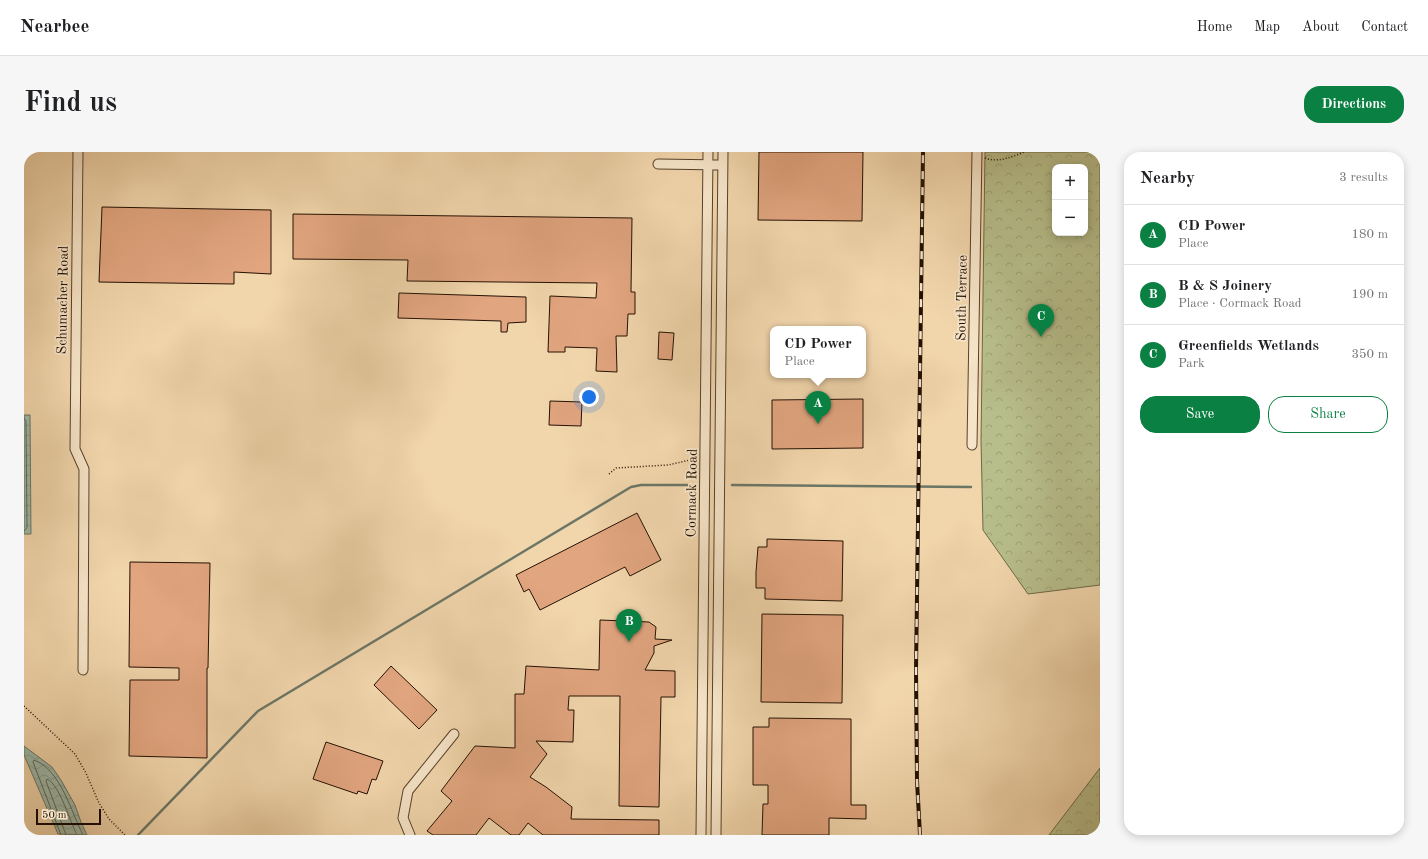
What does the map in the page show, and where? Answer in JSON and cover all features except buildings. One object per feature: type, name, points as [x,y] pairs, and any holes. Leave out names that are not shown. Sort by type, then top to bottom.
[{"type":"street","name":"Schumacher Road","points":[[78,152],[74,449],[84,469],[83,670]]},
{"type":"street","name":"Cormack Road","points":[[701,835],[708,152]]},
{"type":"street","name":"Cormack Road","points":[[716,835],[723,152]]},
{"type":"street","name":"South Terrace","points":[[972,445],[977,154]]},
{"type":"street","points":[[658,164],[723,165]]},
{"type":"street","points":[[410,835],[403,818],[408,791],[454,734]]},
{"type":"path","points":[[977,154],[990,160],[1008,159],[1024,152]]},
{"type":"path","points":[[609,474],[616,468],[668,465],[690,460],[705,463]]},
{"type":"path","points":[[24,706],[75,754],[86,773],[98,803],[109,819],[125,835]]},
{"type":"green space","points":[[985,152],[1100,152],[1100,585],[1028,594],[983,530],[981,440]]},
{"type":"green space","points":[[1100,768],[1100,835],[1049,835]]},
{"type":"water","points":[[24,415],[30,415],[31,534],[24,534]]},
{"type":"water","points":[[24,746],[52,767],[75,805],[87,835],[58,834],[24,755]]},
{"type":"waterway","points":[[138,835],[258,711],[631,487],[641,485],[688,485]]},
{"type":"waterway","points":[[732,485],[971,487]]},
{"type":"railway","points":[[920,835],[917,781],[916,670],[923,152]]},
{"type":"place","name":"Greenfields Wetlands","points":[[1041,337]]},
{"type":"place","name":"CD Power","points":[[818,424]]},
{"type":"place","name":"B & S Joinery","points":[[629,642]]}]
